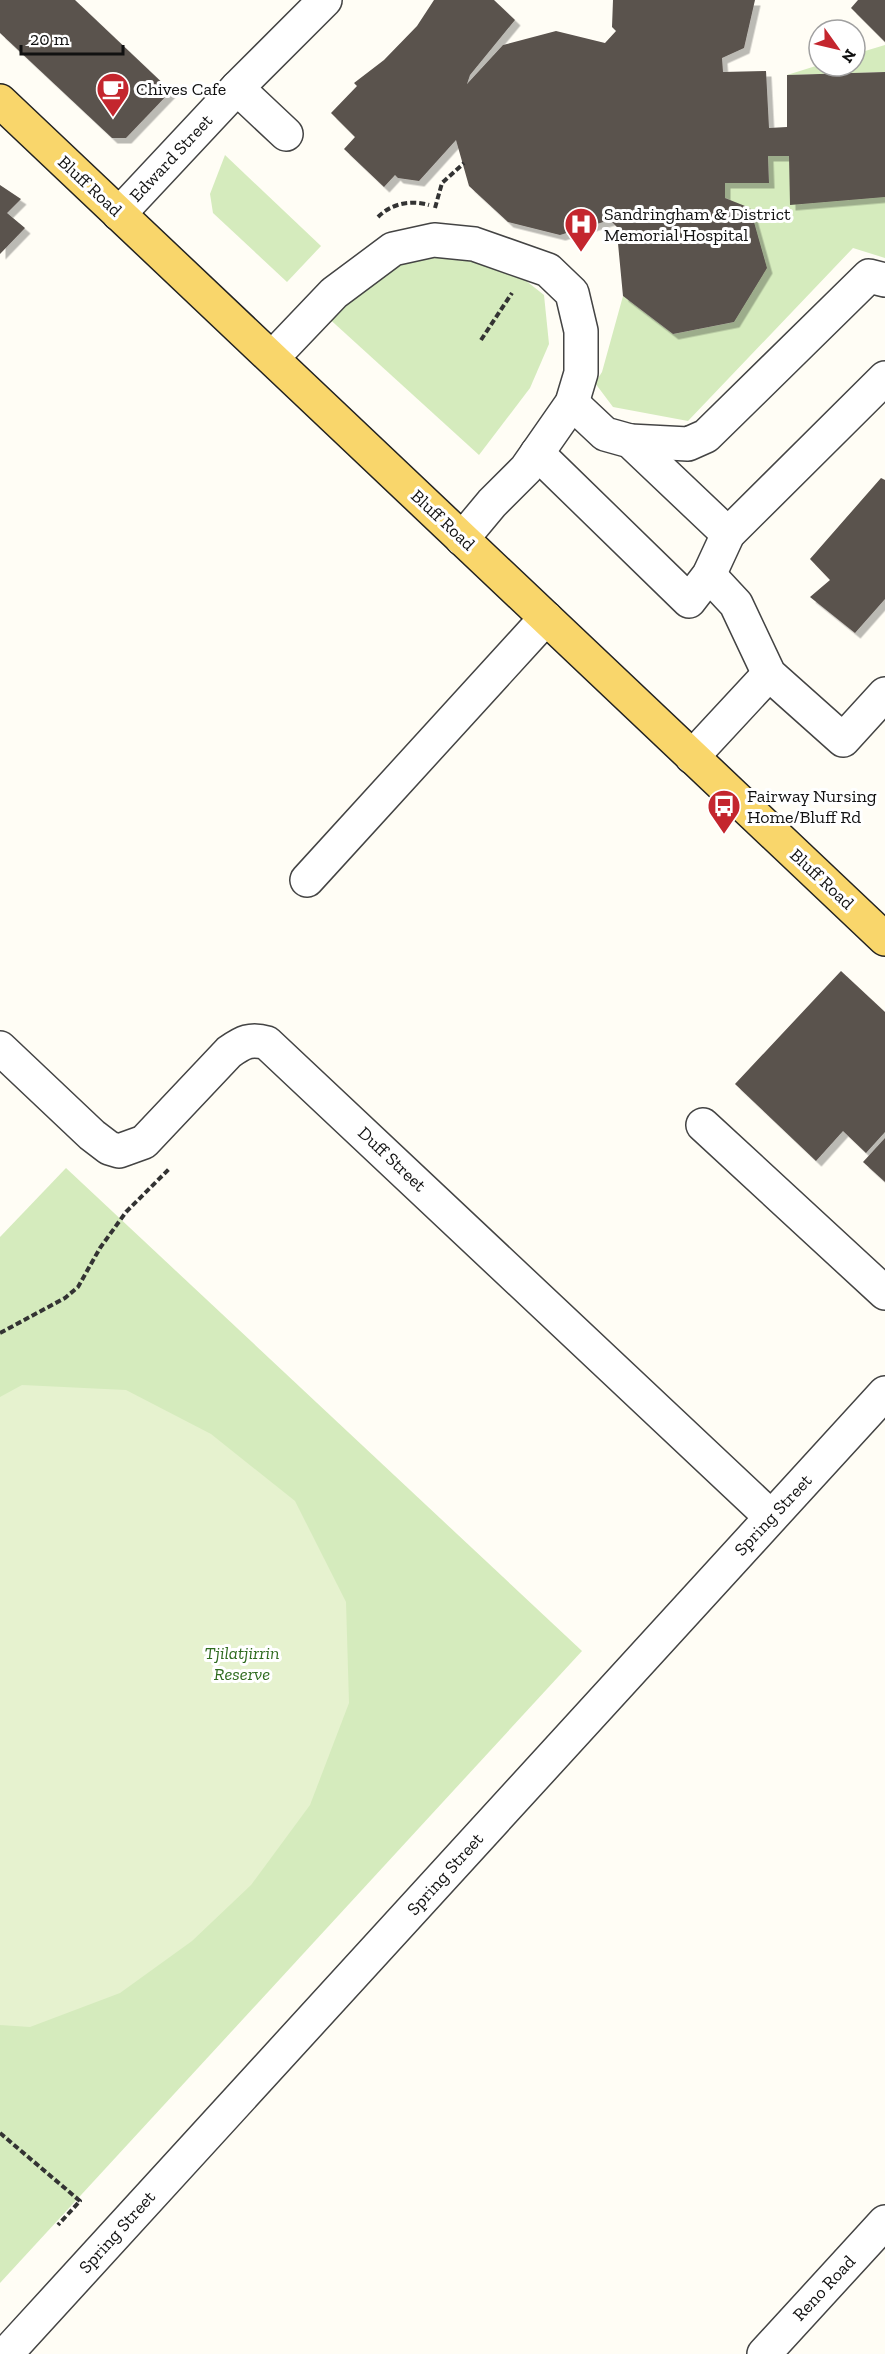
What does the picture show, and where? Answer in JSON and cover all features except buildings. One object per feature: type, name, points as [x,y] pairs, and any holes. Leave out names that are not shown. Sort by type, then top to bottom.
[{"type":"main road","name":"Bluff Road","points":[[0,101],[885,939]]},
{"type":"street","name":"Edward Street","points":[[119,214],[237,88],[325,0]]},
{"type":"street","points":[[237,88],[286,134]]},
{"type":"street","points":[[272,358],[334,293],[393,249],[434,240],[474,244],[548,270],[572,293],[581,331],[581,373],[572,403],[526,469],[492,503],[462,539]]},
{"type":"street","points":[[572,403],[605,434],[630,441],[688,444],[706,436],[869,276],[885,280]]},
{"type":"street","points":[[537,453],[689,602],[709,575],[728,534],[885,378]]},
{"type":"street","points":[[630,441],[728,534]]},
{"type":"street","points":[[709,575],[736,603],[770,674],[843,740],[885,694]]},
{"type":"street","points":[[307,880],[546,618]]},
{"type":"street","points":[[692,757],[770,674]]},
{"type":"street","name":"Duff Street","points":[[0,1048],[92,1135],[109,1148],[119,1151],[144,1142],[229,1052],[245,1041],[257,1040],[267,1043],[771,1517]]},
{"type":"street","points":[[703,1125],[885,1293]]},
{"type":"street","name":"Spring Street","points":[[6,2354],[885,1393]]},
{"type":"street","name":"Reno Road","points":[[764,2354],[885,2222]]},
{"type":"path","points":[[434,240],[435,206],[442,183],[464,163]]},
{"type":"path","points":[[0,1334],[65,1298],[78,1287],[100,1248],[126,1212],[171,1167]]},
{"type":"path","points":[[0,2133],[80,2201],[58,2225]]},
{"type":"green space","points":[[885,45],[885,72],[867,73],[867,50]]},
{"type":"green space","points":[[807,69],[807,74],[787,75]]},
{"type":"green space","points":[[225,155],[321,246],[287,282],[213,213],[210,194]]},
{"type":"green space","points":[[768,156],[789,156],[885,197],[885,258],[853,248],[688,421],[613,407],[595,383],[602,372],[623,296],[673,334],[734,322],[750,209],[725,198],[725,183],[769,183]]},
{"type":"green space","points":[[414,250],[506,265],[544,295],[549,344],[530,388],[479,455],[324,314]]},
{"type":"green space","name":"Tjilatjirrin Reserve","points":[[66,1168],[582,1651],[0,2283],[0,1237]]},
{"type":"green space","points":[[22,1385],[126,1390],[211,1434],[295,1501],[346,1602],[349,1703],[310,1805],[251,1885],[192,1941],[120,1993],[30,2027],[0,2025],[0,1397]]},
{"type":"place","name":"Chives Cafe","points":[[113,118]]},
{"type":"place","name":"Sandringham & District Memorial Hospital","points":[[581,253]]},
{"type":"place","name":"Fairway Nursing Home/Bluff Rd","points":[[724,835]]}]
